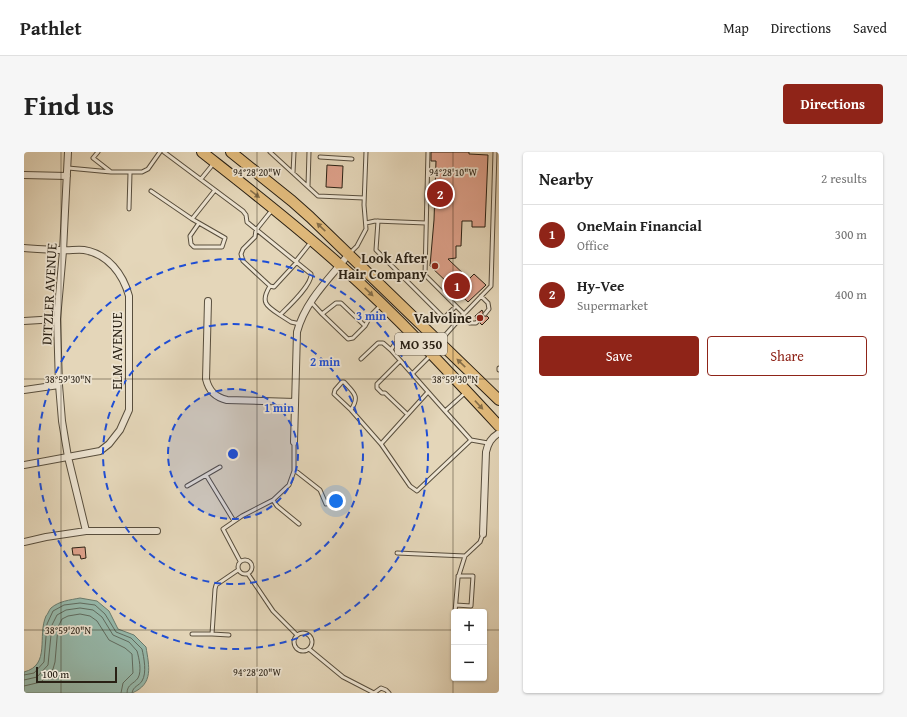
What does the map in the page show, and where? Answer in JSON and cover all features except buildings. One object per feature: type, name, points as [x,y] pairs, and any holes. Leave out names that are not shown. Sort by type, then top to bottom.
[{"type":"highway","name":"MO 350","points":[[202,152],[274,209],[340,265],[382,304],[499,426]]},
{"type":"highway","name":"MO 350","points":[[231,152],[238,156],[292,201],[349,254],[499,400]]},
{"type":"street","name":"DITZLER AVENUE","points":[[68,152],[63,251],[57,319],[59,385],[62,421],[68,457],[86,531]]},
{"type":"street","points":[[24,175],[67,176]]},
{"type":"street","name":"ELM AVENUE","points":[[24,248],[63,251],[73,249],[96,253],[114,266],[121,275],[129,296],[129,410],[126,420],[115,438],[100,451],[24,465]]},
{"type":"street","points":[[294,442],[298,332],[300,324],[311,302],[349,254]]},
{"type":"street","points":[[208,301],[206,379],[212,392],[218,398],[227,400],[295,402]]},
{"type":"street","points":[[24,321],[57,319]]},
{"type":"street","points":[[24,390],[59,385]]},
{"type":"street","points":[[482,534],[486,452],[488,444],[493,437],[499,433]]},
{"type":"street","points":[[24,542],[46,536],[86,531],[157,531]]},
{"type":"lane","points":[[98,152],[93,158],[111,172]]},
{"type":"lane","points":[[67,168],[111,172],[142,172],[148,169],[160,152]]},
{"type":"lane","points":[[164,152],[243,211],[246,215],[247,222],[311,274],[312,278],[308,284],[280,315]]},
{"type":"lane","points":[[270,152],[318,196],[364,198]]},
{"type":"lane","points":[[293,173],[294,152]]},
{"type":"lane","points":[[308,186],[309,152]]},
{"type":"lane","points":[[349,254],[357,246],[366,229],[364,198],[366,152]]},
{"type":"lane","points":[[428,152],[425,275],[456,306],[470,323],[476,323],[478,321]]},
{"type":"lane","points":[[439,342],[491,286],[495,152]]},
{"type":"lane","points":[[320,157],[352,159]]},
{"type":"lane","points":[[201,180],[215,162]]},
{"type":"lane","points":[[129,209],[130,173]]},
{"type":"lane","points":[[192,219],[215,190]]},
{"type":"lane","points":[[151,191],[192,219],[199,223],[225,238],[222,247],[194,247],[191,244],[190,236],[199,223]]},
{"type":"lane","points":[[274,209],[256,230],[255,237],[243,249],[241,258],[270,286],[274,287],[297,262],[312,241]]},
{"type":"lane","points":[[366,223],[378,221],[426,223]]},
{"type":"lane","points":[[378,221],[376,250],[444,318],[456,306]]},
{"type":"lane","points":[[270,286],[265,295],[265,303],[268,308],[291,322],[300,324]]},
{"type":"lane","points":[[482,296],[488,303],[489,309],[485,314]]},
{"type":"lane","points":[[311,302],[348,339],[353,338],[365,326],[371,315],[382,304]]},
{"type":"lane","points":[[322,314],[336,303],[341,303],[365,326]]},
{"type":"lane","points":[[391,350],[394,345],[409,332]]},
{"type":"lane","points":[[361,359],[380,342],[383,343],[391,350],[471,440],[488,444]]},
{"type":"lane","points":[[412,374],[431,354]]},
{"type":"lane","points":[[400,361],[377,384],[377,388],[382,393],[385,393],[407,414]]},
{"type":"lane","points":[[351,410],[356,403],[355,394],[344,382],[342,382],[334,390],[334,394],[351,410],[381,444],[410,486],[417,491],[471,440]]},
{"type":"lane","points":[[445,411],[467,391]]},
{"type":"lane","points":[[381,444],[428,392]]},
{"type":"lane","points":[[240,562],[223,529],[234,521],[273,500],[289,485],[294,471],[294,442]]},
{"type":"lane","points":[[187,486],[220,467]]},
{"type":"lane","points":[[294,471],[320,490],[326,504]]},
{"type":"lane","points":[[206,475],[234,521]]},
{"type":"lane","points":[[273,500],[277,506],[299,524]]},
{"type":"lane","points":[[455,609],[458,576],[465,556],[480,542],[482,534]]},
{"type":"lane","points":[[397,552],[465,556]]},
{"type":"lane","points":[[245,560],[251,563],[252,568],[248,574],[243,575],[238,570],[237,566],[240,562],[245,560]]},
{"type":"lane","points":[[212,634],[216,585],[238,570]]},
{"type":"lane","points":[[248,574],[273,611],[297,635]]},
{"type":"lane","points":[[456,605],[472,606],[473,576],[458,576]]},
{"type":"lane","points":[[192,634],[229,635]]},
{"type":"lane","points":[[306,634],[310,637],[312,643],[309,649],[303,651],[296,648],[294,643],[297,635],[306,634]]},
{"type":"lane","points":[[309,649],[343,677],[374,693],[381,688],[389,693]]},
{"type":"water","points":[[80,598],[97,601],[109,611],[118,629],[134,635],[146,647],[149,668],[147,680],[144,685],[132,693],[24,693],[24,672],[38,663],[42,649],[46,616],[51,608],[58,604]]},
{"type":"place","name":"Hy-Vee","points":[[440,194]]},
{"type":"place","name":"Look After Hair Company","points":[[435,266]]},
{"type":"place","name":"OneMain Financial","points":[[457,286]]},
{"type":"place","name":"Valvoline","points":[[480,318]]}]
